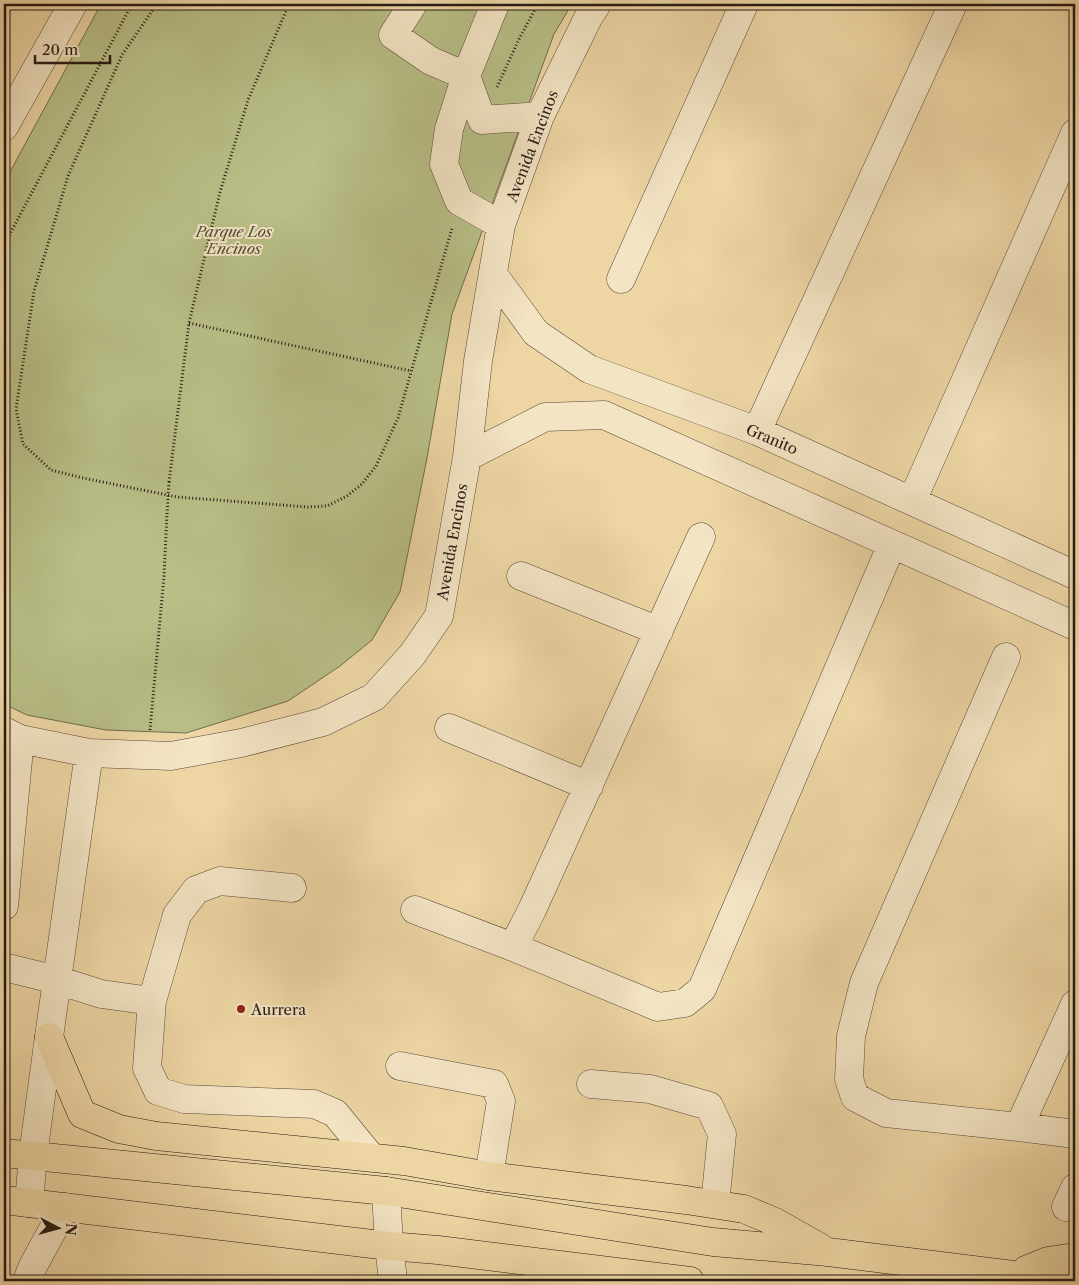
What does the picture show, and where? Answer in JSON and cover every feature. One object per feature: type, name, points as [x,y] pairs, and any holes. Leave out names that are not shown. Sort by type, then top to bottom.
[{"type":"main road","points":[[49,1037],[82,1114],[119,1129],[156,1136],[404,1161],[489,1176],[744,1209],[767,1218],[828,1252]]},
{"type":"main road","points":[[4,1153],[386,1191],[714,1242],[828,1252],[1013,1275],[1075,1280]]},
{"type":"main road","points":[[16,1202],[690,1281]]},
{"type":"main road","points":[[1013,1275],[1048,1261],[1075,1257]]},
{"type":"street","points":[[4,127],[73,4]]},
{"type":"street","points":[[413,4],[393,35],[431,61],[466,76],[482,120],[540,116]]},
{"type":"street","points":[[495,4],[466,76],[449,129],[444,164],[459,201],[502,225]]},
{"type":"street","name":"Avenida Encinos","points":[[12,735],[89,753],[171,756],[241,743],[323,722],[374,696],[412,655],[439,616],[467,457],[478,361],[502,225],[540,116],[588,18],[597,4]]},
{"type":"street","points":[[621,279],[744,4]]},
{"type":"street","points":[[757,432],[953,4]]},
{"type":"street","points":[[912,501],[1075,133]]},
{"type":"street","name":"Granito","points":[[494,274],[536,333],[588,369],[757,432],[1075,575]]},
{"type":"street","points":[[467,457],[545,417],[604,415],[1075,626]]},
{"type":"street","points":[[514,946],[702,537]]},
{"type":"street","points":[[415,910],[514,946],[658,1007],[685,1003],[702,989],[892,544]]},
{"type":"street","points":[[521,576],[659,631]]},
{"type":"street","points":[[1006,657],[864,983],[851,1036],[849,1080],[855,1097],[886,1113],[1075,1134]]},
{"type":"street","points":[[449,728],[589,786]]},
{"type":"street","points":[[4,906],[12,735]]},
{"type":"street","points":[[16,1202],[33,1156],[89,753]]},
{"type":"street","points":[[292,888],[220,881],[196,890],[177,915],[152,1001],[147,1068],[158,1091],[184,1099],[314,1104],[335,1113],[371,1157]]},
{"type":"street","points":[[4,968],[58,980],[101,994],[152,1001]]},
{"type":"street","points":[[1019,1127],[1075,1004]]},
{"type":"street","points":[[400,1066],[494,1084],[500,1101],[489,1176]]},
{"type":"street","points":[[592,1084],[650,1089],[709,1106],[722,1134],[715,1204]]},
{"type":"street","points":[[386,1191],[393,1281]]},
{"type":"street","points":[[28,1281],[32,1268],[65,1207]]},
{"type":"path","points":[[4,245],[132,4]]},
{"type":"path","points":[[161,4],[152,12],[122,55],[68,176],[34,291],[16,409],[23,444],[51,470],[177,497],[308,507],[327,506],[347,496],[362,484],[376,466],[398,418],[459,201]]},
{"type":"path","points":[[148,755],[164,576],[166,514],[189,323],[220,192],[248,100],[289,4]]},
{"type":"path","points":[[482,120],[520,37],[538,4]]},
{"type":"path","points":[[189,323],[410,371]]},
{"type":"green space","name":"Parque Los Encinos","points":[[101,4],[572,4],[554,34],[452,314],[427,458],[400,592],[372,640],[340,666],[288,701],[186,733],[106,730],[27,715],[4,704],[4,183]]},
{"type":"place","name":"Aurrera","points":[[241,1009]]}]
